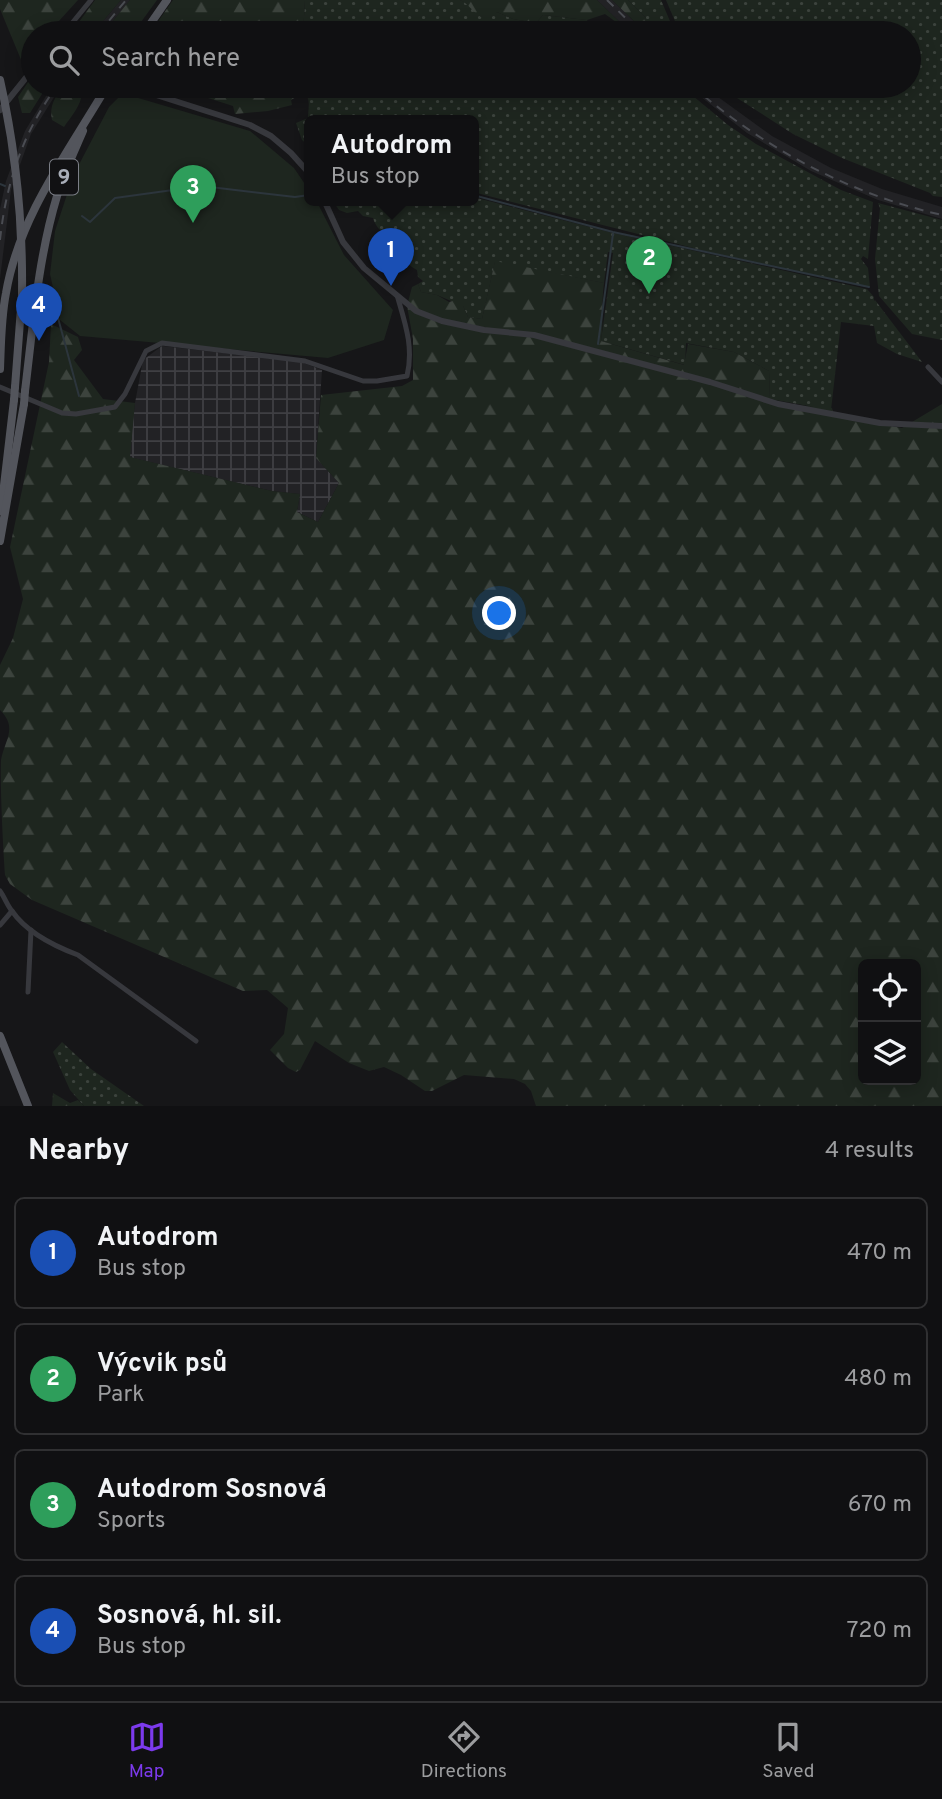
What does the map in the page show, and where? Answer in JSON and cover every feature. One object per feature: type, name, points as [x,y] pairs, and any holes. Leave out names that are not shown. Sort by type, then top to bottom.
[{"type":"main road","points":[[152,21],[167,0]]},
{"type":"main road","name":"9","points":[[0,80],[16,173],[22,295],[14,400],[0,518]]},
{"type":"main road","name":"9","points":[[0,541],[24,404],[39,281],[50,222],[62,181],[100,98]]},
{"type":"main road","name":"9","points":[[0,369],[6,293],[19,246],[73,140],[92,113]]},
{"type":"main road","name":"9","points":[[0,480],[14,400]]},
{"type":"main road","points":[[0,1035],[28,1106]]},
{"type":"street","points":[[74,21],[91,0]]},
{"type":"street","points":[[0,110],[21,84]]},
{"type":"street","points":[[0,97],[13,94]]},
{"type":"street","points":[[166,98],[250,125],[271,136],[304,167]]},
{"type":"street","points":[[327,206],[343,242],[363,268],[416,311],[442,321],[534,335],[697,378],[778,404],[880,423],[942,426]]},
{"type":"street","points":[[0,387],[62,413],[76,414],[115,407],[125,394],[146,351],[162,343],[305,361],[363,380],[377,381],[407,376],[411,361],[410,341],[396,295]]},
{"type":"street","points":[[928,367],[942,382]]},
{"type":"street","points":[[0,891],[12,911],[31,930],[48,942],[78,955],[196,1041]]},
{"type":"street","points":[[0,925],[12,911]]},
{"type":"street","points":[[28,992],[31,930]]},
{"type":"shaded area","points":[[121,0],[130,0],[113,21],[103,21]]},
{"type":"shaded area","points":[[597,0],[612,0],[634,21],[619,21]]},
{"type":"shaded area","points":[[45,98],[54,98],[31,134],[11,190],[0,279],[0,209],[6,181],[25,131]]},
{"type":"shaded area","points":[[702,98],[720,98],[772,136],[831,168],[882,189],[942,207],[942,219],[878,200],[811,171],[747,133]]},
{"type":"shaded area","points":[[162,346],[301,362],[322,370],[316,458],[339,483],[318,522],[297,512],[300,494],[272,491],[129,457],[143,360]]},
{"type":"green space","points":[[0,0],[78,0],[59,21],[21,21],[21,60],[0,9]]},
{"type":"green space","points":[[95,0],[121,0],[103,21],[80,21]]},
{"type":"green space","points":[[130,0],[157,0],[142,21],[113,21]]},
{"type":"green space","points":[[173,0],[305,0],[304,21],[158,21]]},
{"type":"green space","points":[[305,0],[460,0],[492,15],[497,12],[524,21],[304,21]]},
{"type":"green space","points":[[460,0],[597,0],[619,21],[605,14],[587,20],[543,15],[538,21],[524,21],[497,12],[488,20]]},
{"type":"green space","points":[[612,0],[628,0],[646,18],[646,21],[634,21]]},
{"type":"green space","points":[[628,0],[661,0],[670,21],[646,21]]},
{"type":"green space","points":[[666,0],[942,0],[942,197],[933,196],[842,158],[793,134],[737,98],[921,98],[921,21],[675,21]]},
{"type":"green space","points":[[543,15],[588,21],[538,21]]},
{"type":"green space","points":[[21,93],[21,98],[39,98],[30,113],[22,113],[18,97]]},
{"type":"green space","points":[[55,98],[81,98],[64,127],[52,120]]},
{"type":"green space","points":[[118,98],[138,98],[250,131],[294,168],[304,183],[304,206],[319,206],[344,255],[393,310],[384,340],[328,358],[80,336],[60,320],[50,274],[55,231],[73,176],[109,107]]},
{"type":"green space","points":[[208,98],[294,98],[291,100],[292,105],[268,111],[235,114],[233,106]]},
{"type":"green space","points":[[307,98],[695,98],[756,144],[841,190],[873,202],[868,259],[863,256],[861,259],[868,268],[870,287],[709,252],[479,194],[479,115],[308,115]]},
{"type":"green space","points":[[304,120],[304,142],[302,140],[296,123]]},
{"type":"green space","points":[[479,199],[609,232],[867,289],[922,362],[897,354],[877,343],[874,326],[841,322],[831,410],[770,399],[769,371],[734,352],[686,343],[685,365],[601,341],[613,253],[608,252],[604,283],[495,262],[482,319],[468,317],[463,306],[437,295],[421,292],[418,284],[423,281],[418,277],[417,270],[405,260],[373,218],[363,216],[358,211],[347,213],[336,206],[479,206]]},
{"type":"green space","points":[[878,203],[942,220],[942,340],[912,334],[879,296],[875,259],[880,208]]},
{"type":"green space","points":[[495,261],[604,283],[601,341],[684,365],[688,344],[734,352],[769,371],[770,399],[795,405],[832,408],[834,416],[902,428],[942,404],[942,1106],[536,1106],[531,1091],[525,1084],[514,1079],[464,1075],[432,1091],[425,1091],[384,1067],[369,1071],[349,1063],[315,1041],[300,1070],[296,1072],[288,1068],[270,1050],[284,1034],[288,1008],[267,990],[243,991],[32,900],[10,884],[5,875],[1,772],[1,760],[9,728],[0,710],[0,665],[13,638],[23,599],[10,547],[49,362],[51,324],[78,337],[82,350],[74,360],[103,399],[135,403],[130,457],[272,491],[300,494],[297,512],[318,522],[339,483],[316,458],[321,395],[402,386],[413,380],[413,339],[407,306],[412,287],[418,284],[421,292],[437,295],[449,302],[460,299],[468,317],[482,319]]},
{"type":"green space","points":[[62,1042],[91,1069],[144,1106],[84,1106],[70,1090],[53,1052]]},
{"type":"green space","points":[[53,1093],[70,1103],[78,1100],[84,1106],[52,1106]]},
{"type":"waterway","points":[[0,184],[5,186]]},
{"type":"waterway","points":[[82,216],[90,222],[115,198],[202,186],[295,197],[304,196]]},
{"type":"waterway","points":[[479,197],[613,232],[869,287]]},
{"type":"waterway","points":[[598,344],[613,234]]},
{"type":"waterway","points":[[50,288],[79,396]]},
{"type":"railway","points":[[109,21],[126,0]]},
{"type":"railway","points":[[607,0],[629,21]]},
{"type":"railway","points":[[0,240],[7,198],[18,159],[49,98]]},
{"type":"railway","points":[[707,98],[748,129],[809,166],[874,195],[942,215]]},
{"type":"place","name":"Autodrom Sosnová","points":[[193,223]]},
{"type":"place","name":"Autodrom","points":[[391,286]]},
{"type":"place","name":"Výcvik psů","points":[[649,294]]},
{"type":"place","name":"Sosnová, hl. sil.","points":[[39,341]]}]
